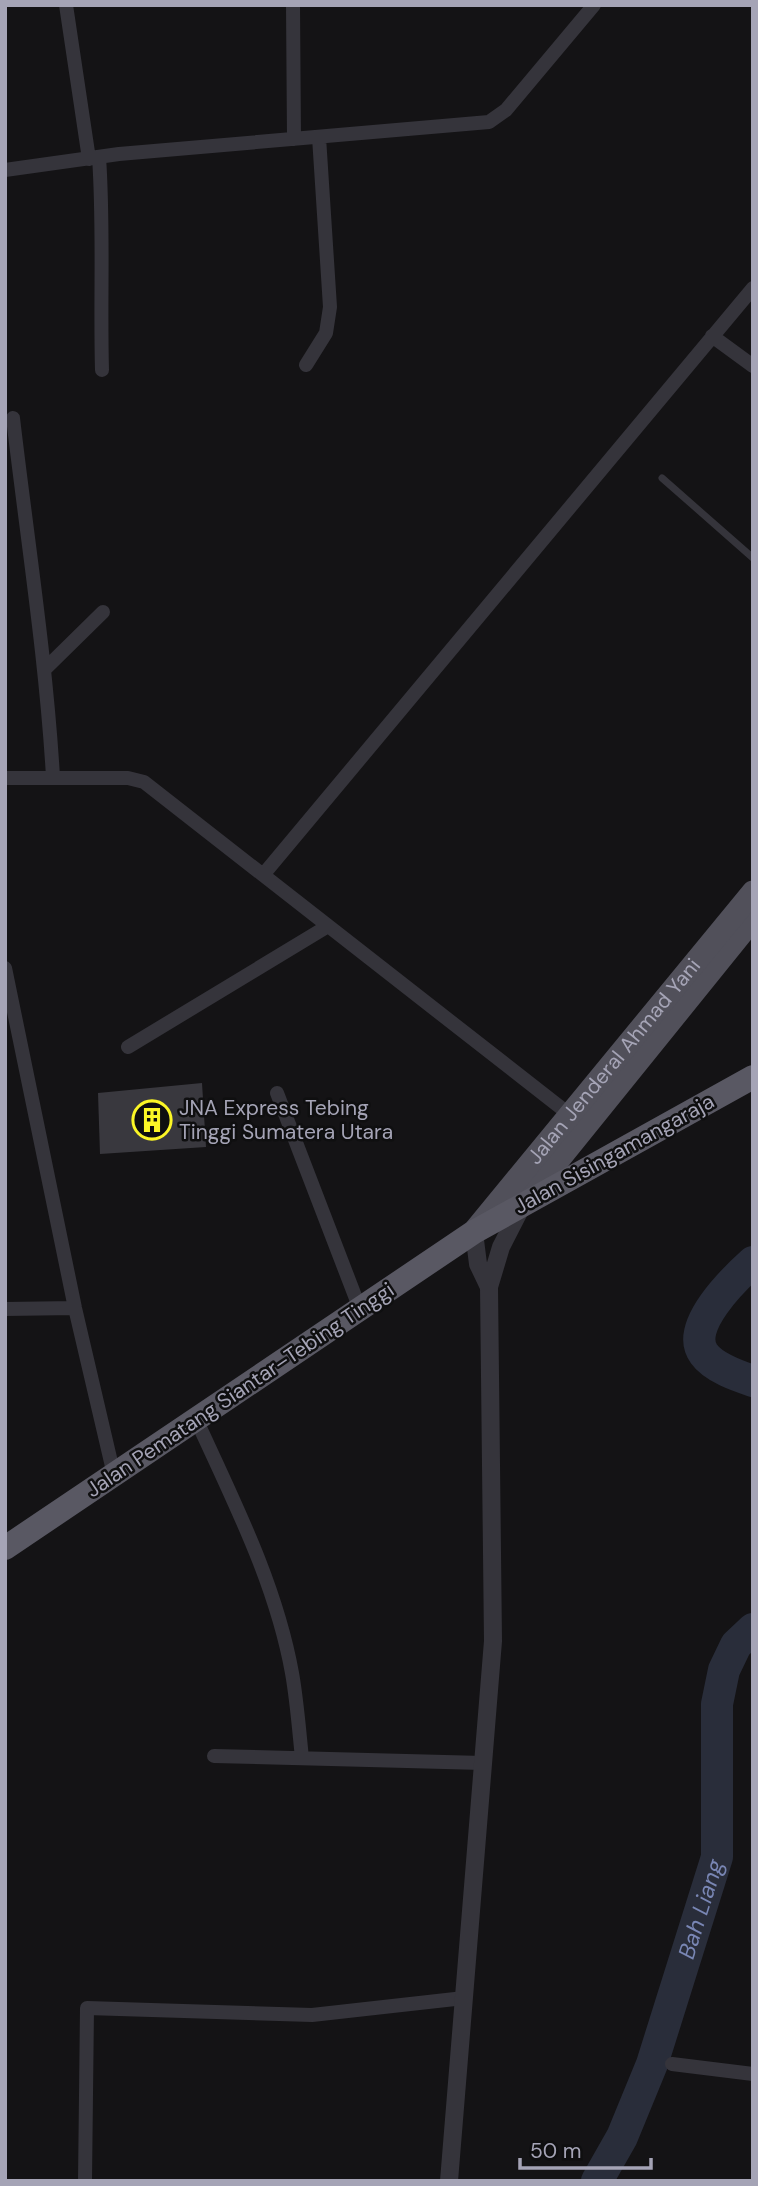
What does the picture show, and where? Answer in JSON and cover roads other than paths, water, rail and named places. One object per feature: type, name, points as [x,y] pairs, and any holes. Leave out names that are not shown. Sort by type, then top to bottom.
[{"type":"highway","name":"Jalan Sisingamangaraja","points":[[474,1231],[753,1077]]},
{"type":"highway","name":"Jalan Pematang Siantar–Tebing Tinggi","points":[[5,1548],[474,1231]]},
{"type":"main road","name":"Jalan Jenderal Ahmad Yani","points":[[522,1205],[577,1120],[753,892]]},
{"type":"main road","name":"Jalan Jenderal Ahmad Yani","points":[[474,1231],[577,1120],[753,919]]},
{"type":"street","points":[[66,5],[94,158],[102,370]]},
{"type":"street","points":[[293,5],[294,139]]},
{"type":"street","points":[[5,170],[94,158],[489,122],[506,110],[594,5]]},
{"type":"street","points":[[306,365],[327,333],[330,307],[319,137]]},
{"type":"street","points":[[263,875],[753,288]]},
{"type":"street","points":[[712,336],[753,366]]},
{"type":"street","points":[[13,418],[45,669],[53,777]]},
{"type":"street","points":[[45,669],[103,612]]},
{"type":"street","points":[[5,778],[128,778],[144,782],[577,1120]]},
{"type":"street","points":[[128,1046],[328,926]]},
{"type":"street","points":[[5,968],[10,1014],[114,1475]]},
{"type":"street","points":[[277,1093],[360,1309]]},
{"type":"street","points":[[449,2181],[493,1641],[489,1287],[501,1247],[522,1205]]},
{"type":"street","points":[[474,1231],[478,1264],[489,1287]]},
{"type":"street","points":[[5,1309],[75,1308]]},
{"type":"street","points":[[196,1419],[258,1555],[276,1608],[292,1674],[302,1759]]},
{"type":"street","points":[[214,1756],[483,1763]]},
{"type":"street","points":[[85,2181],[87,2008],[312,2015],[464,1998]]},
{"type":"street","points":[[672,2064],[753,2074]]},
{"type":"lane","points":[[662,478],[753,558]]},
{"type":"waterway","name":"Bah Liang","points":[[753,1262],[714,1304],[701,1331],[700,1343],[708,1359],[727,1371],[753,1381]]},
{"type":"waterway","name":"Bah Liang","points":[[597,2181],[622,2137],[652,2064],[717,1857],[717,1704],[724,1670],[736,1645],[753,1629]]},
{"type":"place","name":"JNA Express Tebing Tinggi Sumatera Utara","points":[[152,1120]]}]
